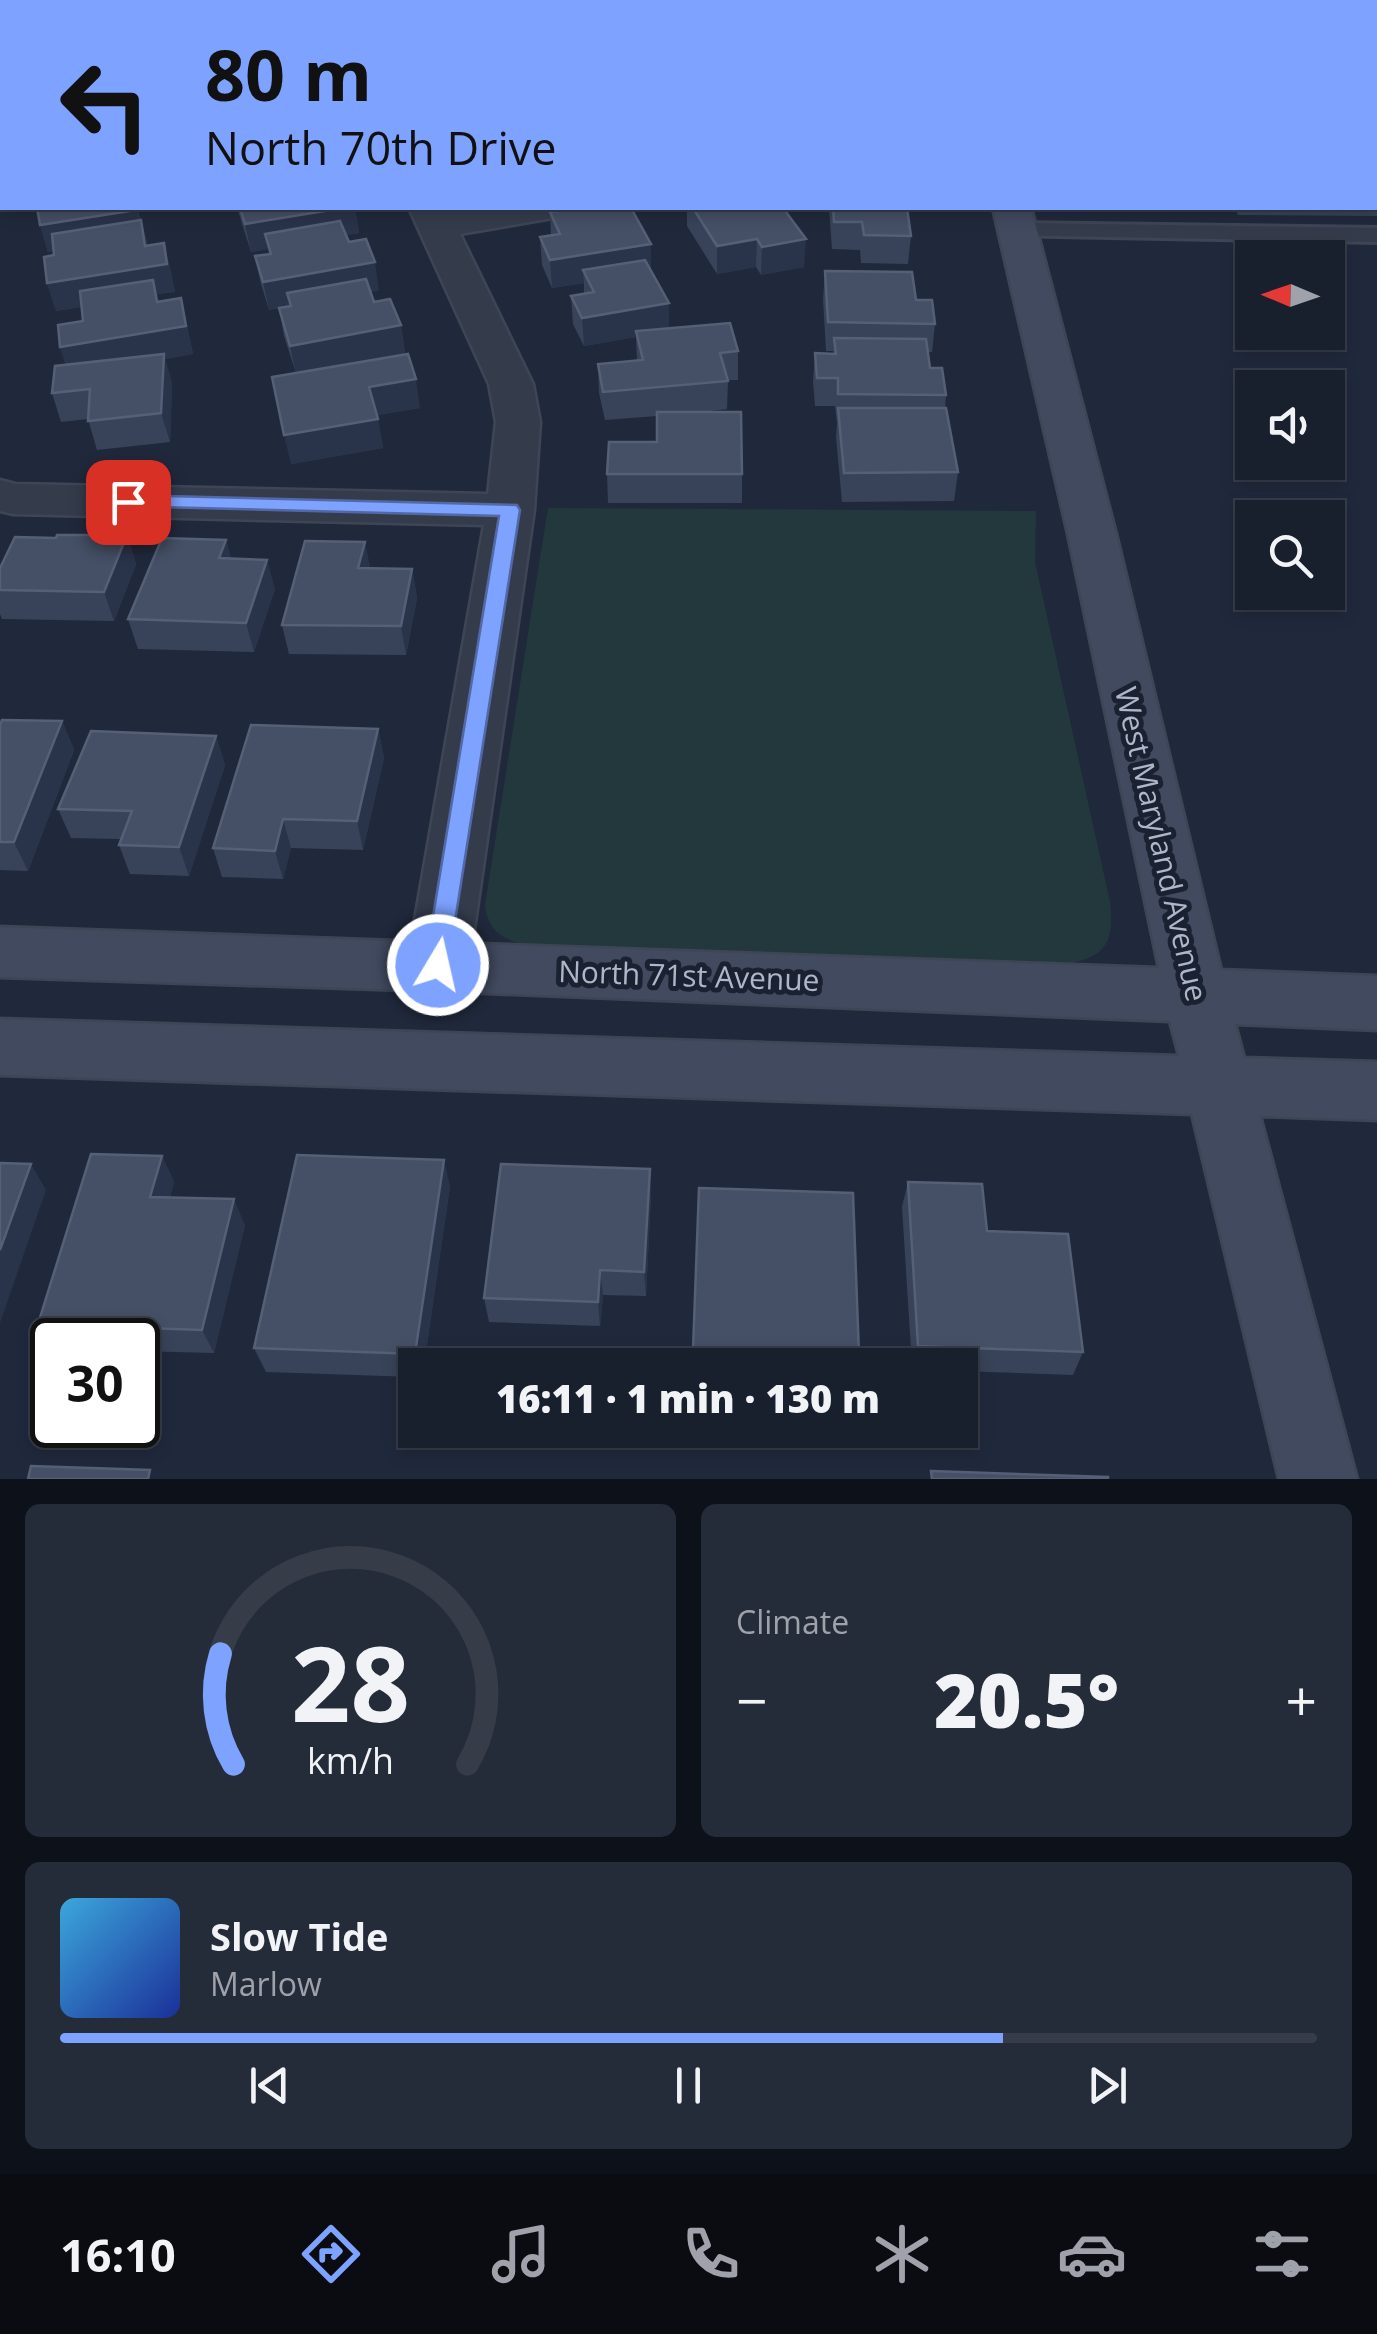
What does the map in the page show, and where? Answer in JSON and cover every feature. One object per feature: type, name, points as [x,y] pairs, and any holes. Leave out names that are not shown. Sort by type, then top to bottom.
[{"type":"street","points":[[438,965],[510,510],[518,422],[511,384],[433,217],[522,210]]},
{"type":"street","name":"West Maryland Avenue","points":[[1014,219],[1092,534],[1196,996],[1318,1479]]},
{"type":"street","points":[[0,494],[13,499],[510,510]]},
{"type":"street","name":"North 71st Avenue","points":[[0,952],[1377,1002]]},
{"type":"street","points":[[0,1047],[1377,1090]]},
{"type":"lane","points":[[1014,219],[1377,235]]},
{"type":"green space","points":[[548,508],[1036,511],[1035,562],[1110,902],[1111,927],[1105,945],[1092,956],[1067,964],[536,946],[501,935],[490,923],[485,905]]},
{"type":"building","points":[[37,210],[136,210],[40,225]]},
{"type":"building","points":[[241,210],[331,210],[245,224]]},
{"type":"building","points":[[632,210],[651,244],[550,260],[540,237],[560,234],[550,212]]},
{"type":"building","points":[[694,210],[784,210],[806,239],[762,247],[757,239],[717,246]]},
{"type":"building","points":[[833,210],[907,210],[911,236],[864,235],[862,222],[834,222]]},
{"type":"building","points":[[141,220],[145,246],[164,243],[167,264],[47,283],[44,257],[54,255],[52,234]]},
{"type":"building","points":[[340,221],[349,242],[366,239],[375,262],[263,282],[255,256],[271,254],[265,234]]},
{"type":"building","points":[[645,260],[669,303],[582,318],[571,296],[594,292],[583,270]]},
{"type":"building","points":[[825,271],[912,272],[916,300],[932,300],[935,324],[828,322]]},
{"type":"building","points":[[366,279],[374,302],[390,299],[401,325],[290,346],[279,308],[291,306],[287,293]]},
{"type":"building","points":[[153,280],[157,302],[181,298],[186,326],[60,347],[58,325],[83,321],[80,291]]},
{"type":"building","points":[[730,323],[738,351],[720,353],[728,381],[603,392],[598,364],[643,360],[636,331]]},
{"type":"building","points":[[834,338],[926,339],[930,368],[942,368],[946,395],[838,394],[838,378],[817,378],[815,353],[836,354]]},
{"type":"building","points":[[164,354],[161,413],[88,421],[90,389],[52,393],[55,366]]},
{"type":"building","points":[[408,354],[416,379],[369,387],[378,419],[284,435],[272,377]]},
{"type":"building","points":[[838,408],[946,408],[958,472],[844,473]]},
{"type":"building","points":[[657,412],[741,412],[742,474],[607,474],[609,442],[657,442]]},
{"type":"building","points":[[127,535],[104,592],[0,590],[0,568],[15,537]]},
{"type":"building","points":[[162,538],[226,540],[219,558],[267,560],[246,623],[128,619]]},
{"type":"building","points":[[305,541],[365,542],[358,568],[412,569],[401,626],[282,625]]},
{"type":"building","points":[[2,720],[62,721],[14,842],[0,842]]},
{"type":"building","points":[[251,725],[378,729],[357,821],[283,819],[275,851],[213,848]]},
{"type":"building","points":[[91,731],[216,736],[179,847],[119,845],[132,811],[58,809]]},
{"type":"building","points":[[91,1154],[162,1156],[150,1197],[234,1199],[202,1330],[160,1328],[160,1318],[40,1318]]},
{"type":"building","points":[[297,1155],[444,1160],[416,1348],[398,1348],[398,1353],[254,1348]]},
{"type":"building","points":[[0,1163],[31,1164],[0,1250]]},
{"type":"building","points":[[501,1164],[650,1169],[644,1272],[600,1270],[598,1302],[484,1298]]},
{"type":"building","points":[[908,1182],[982,1184],[987,1231],[1068,1234],[1083,1352],[918,1346]]},
{"type":"building","points":[[699,1188],[853,1193],[859,1348],[693,1348]]},
{"type":"building","points":[[31,1466],[150,1470],[148,1479],[28,1479]]},
{"type":"building","points":[[931,1471],[1108,1477],[1108,1479],[932,1479]]},
{"type":"route","points":[[128,502],[510,510],[438,965]]}]
